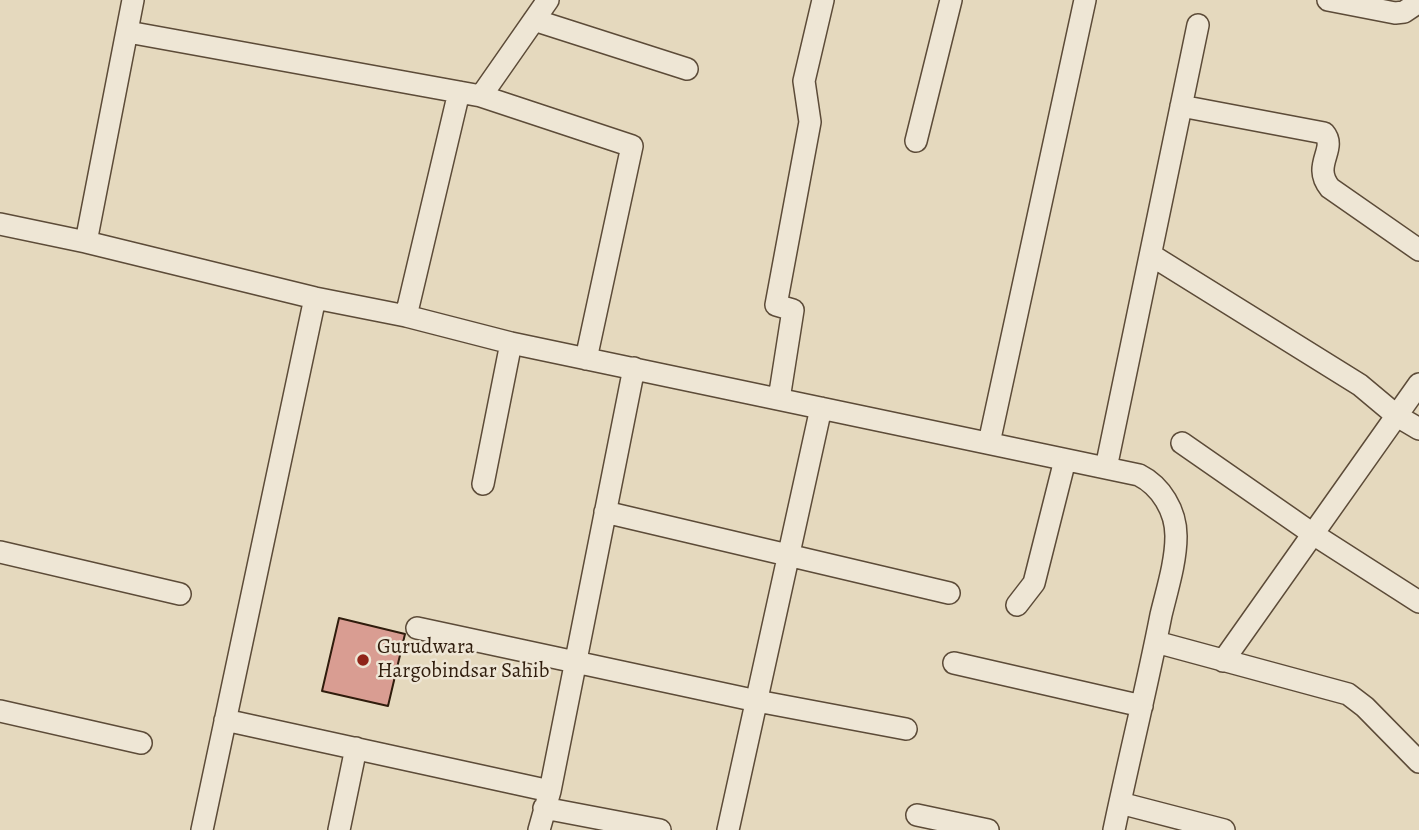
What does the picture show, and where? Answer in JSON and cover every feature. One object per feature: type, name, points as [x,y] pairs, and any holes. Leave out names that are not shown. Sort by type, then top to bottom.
[{"type":"street","points":[[86,242],[133,0]]},
{"type":"street","points":[[406,316],[470,94],[548,0]]},
{"type":"street","points":[[779,399],[793,310],[776,305],[810,122],[804,81],[823,0]]},
{"type":"street","points":[[916,141],[951,0]]},
{"type":"street","points":[[989,443],[1085,0]]},
{"type":"street","points":[[1328,0],[1395,13],[1404,12],[1419,2]]},
{"type":"street","points":[[534,20],[687,69]]},
{"type":"street","points":[[1107,468],[1198,25]]},
{"type":"street","points":[[128,32],[470,94],[632,146],[586,359]]},
{"type":"street","points":[[1181,106],[1324,132],[1329,143],[1322,174],[1329,188],[1419,250]]},
{"type":"street","points":[[0,224],[86,242],[315,298],[406,316],[511,343],[1107,468],[1150,480],[1172,512],[1176,536],[1156,642],[1114,830]]},
{"type":"street","points":[[1151,255],[1360,385],[1397,416],[1419,429]]},
{"type":"street","points":[[202,830],[315,298]]},
{"type":"street","points":[[483,484],[511,343]]},
{"type":"street","points":[[539,830],[634,368]]},
{"type":"street","points":[[1223,661],[1419,384]]},
{"type":"street","points":[[729,830],[821,408]]},
{"type":"street","points":[[1182,443],[1313,534],[1419,602]]},
{"type":"street","points":[[1017,604],[1034,583],[1065,460]]},
{"type":"street","points":[[605,512],[949,593]]},
{"type":"street","points":[[0,552],[180,594]]},
{"type":"street","points":[[417,628],[757,701],[906,729]]},
{"type":"street","points":[[1156,642],[1348,694],[1365,707],[1419,762]]},
{"type":"street","points":[[954,663],[1142,706]]},
{"type":"street","points":[[0,711],[141,743]]},
{"type":"street","points":[[225,720],[356,748],[660,830]]},
{"type":"street","points":[[339,830],[356,748]]},
{"type":"street","points":[[1119,803],[1224,830]]},
{"type":"street","points":[[918,815],[988,830]]},
{"type":"building","points":[[339,618],[405,634],[388,706],[322,691]]},
{"type":"place","name":"Gurudwara Hargobindsar Sahib","points":[[363,660]]}]
